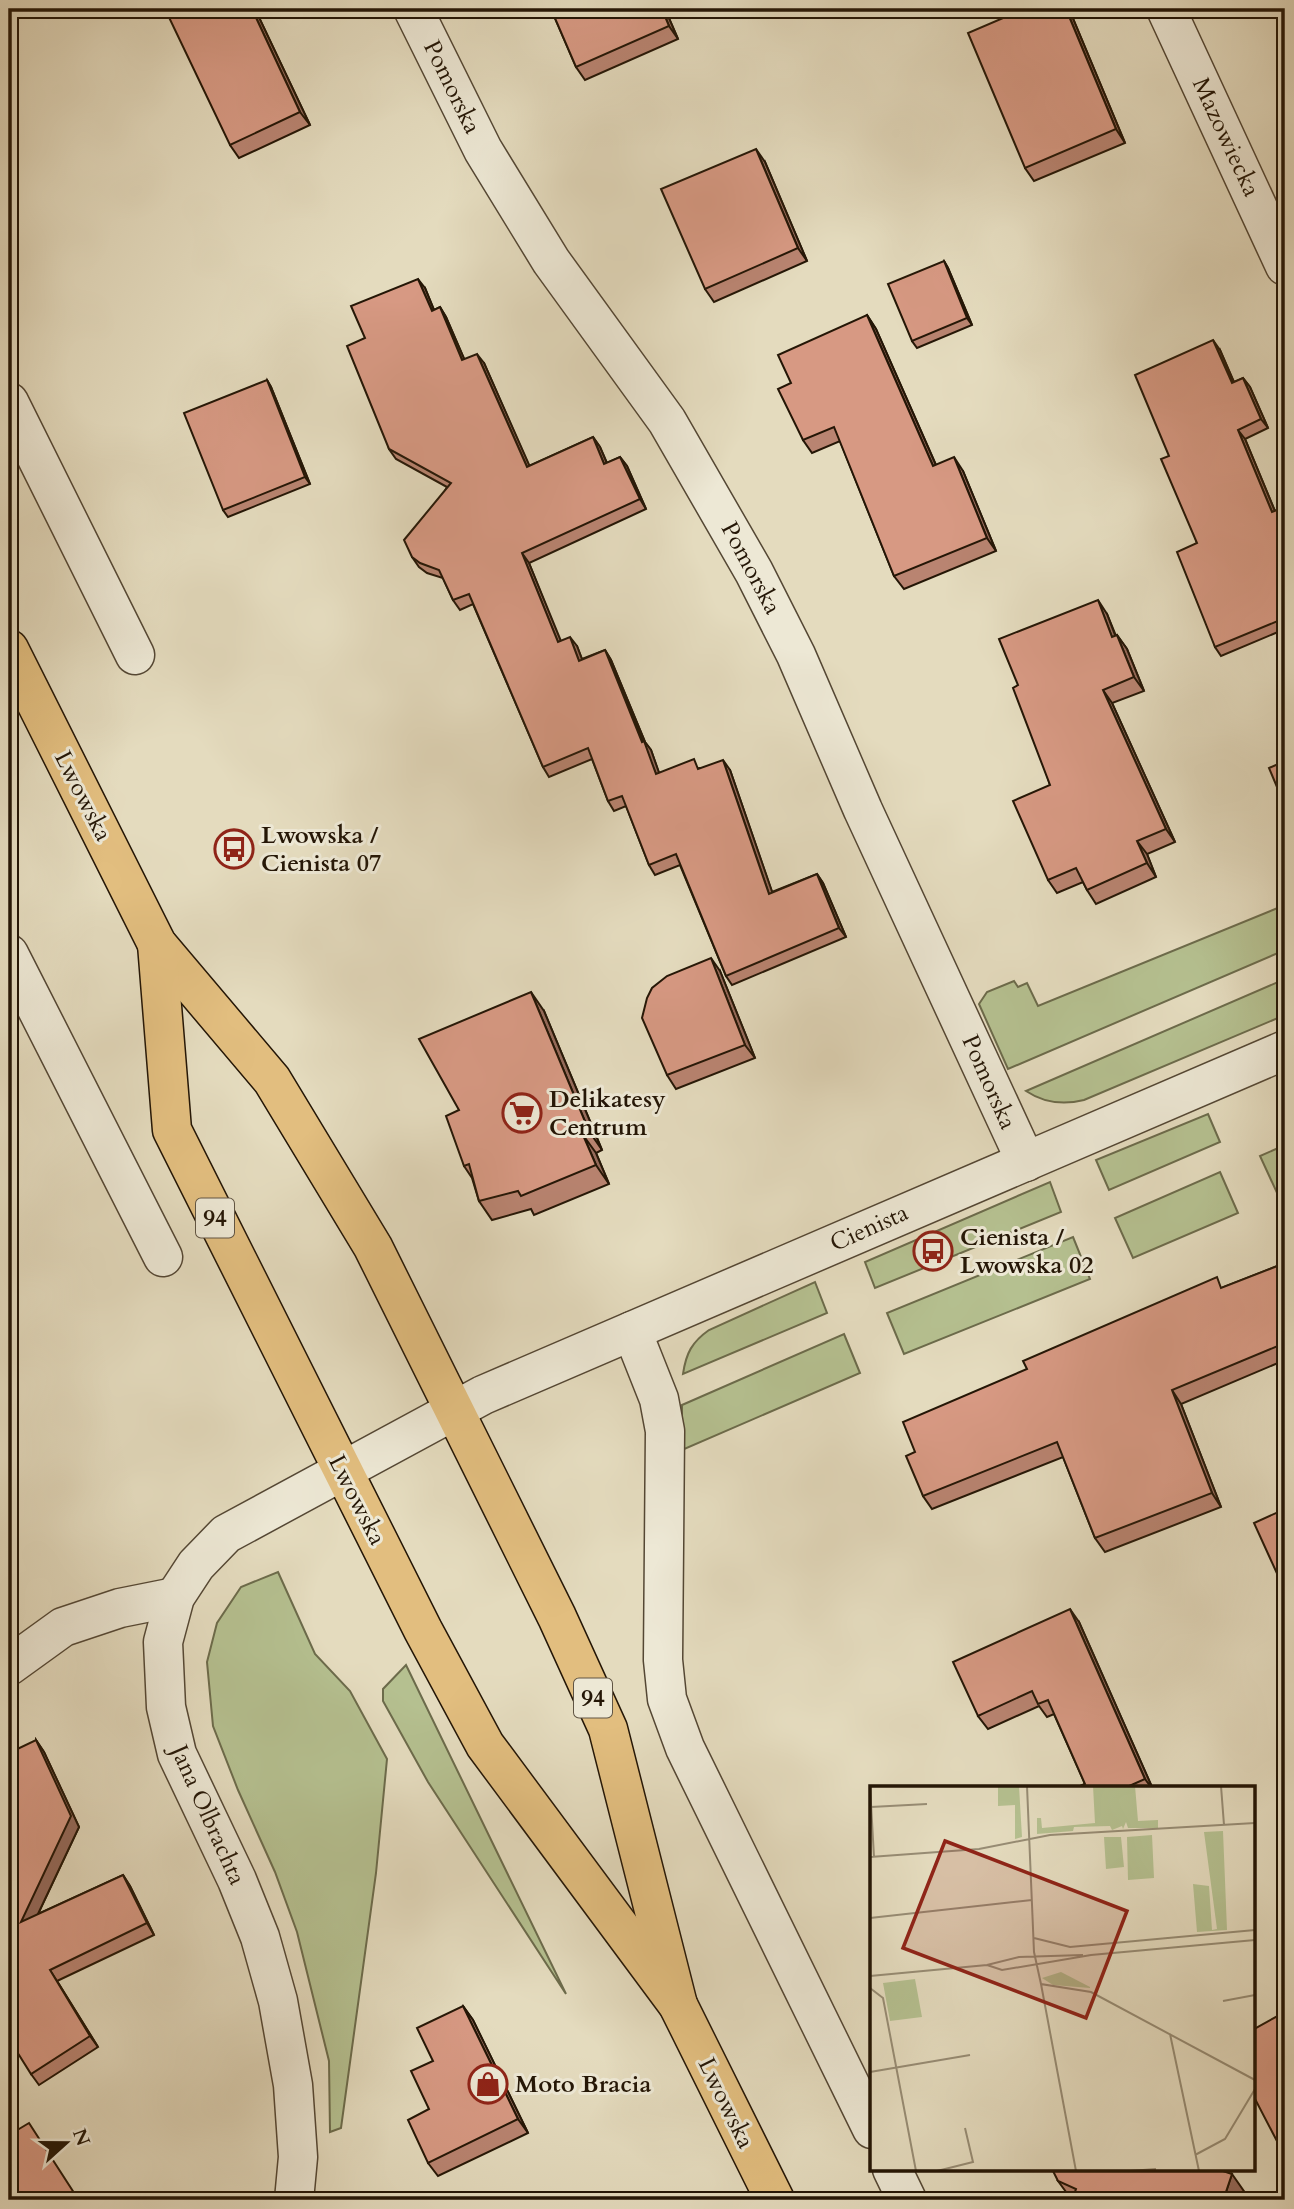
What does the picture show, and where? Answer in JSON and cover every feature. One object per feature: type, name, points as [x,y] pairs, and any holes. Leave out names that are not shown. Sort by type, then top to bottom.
[{"type":"main road","name":"Lwowska","points":[[9,649],[157,943],[272,1080],[373,1247],[557,1617],[608,1729],[678,2005]]},
{"type":"main road","name":"Lwowska","points":[[157,943],[172,1130],[423,1630],[485,1745],[678,2005],[775,2200]]},
{"type":"street","name":"Pomorska","points":[[413,9],[483,150],[551,261],[667,421],[754,572],[796,655],[863,810],[1026,1162]]},
{"type":"street","name":"Mazowiecka","points":[[1166,9],[1285,266]]},
{"type":"street","points":[[9,402],[135,654]]},
{"type":"street","points":[[9,954],[163,1257]]},
{"type":"street","name":"Cienista","points":[[454,1411],[482,1395],[1285,1050]]},
{"type":"street","points":[[632,1331],[659,1399],[665,1431],[663,1634],[667,1699],[685,1748],[870,2125]]},
{"type":"street","name":"Jana Olbrachta","points":[[294,2200],[298,2158],[293,2085],[278,2001],[260,1937],[237,1880],[177,1754],[166,1707],[163,1642],[175,1597],[196,1565],[226,1534],[454,1411]]},
{"type":"street","points":[[9,1666],[63,1628],[120,1608],[175,1597]]},
{"type":"street","points":[[892,2170],[907,2200]]},
{"type":"green space","points":[[1285,905],[1285,950],[1008,1069],[979,1004],[987,992],[1014,981],[1018,987],[1027,983],[1038,1006]]},
{"type":"green space","points":[[1285,979],[1285,1015],[1084,1100],[1054,1102],[1026,1091]]},
{"type":"green space","points":[[1208,1114],[1220,1142],[1109,1190],[1096,1160]]},
{"type":"green space","points":[[1285,1145],[1285,1192],[1278,1195],[1260,1156]]},
{"type":"green space","points":[[1220,1172],[1238,1213],[1133,1258],[1115,1218]]},
{"type":"green space","points":[[1050,1182],[1061,1212],[875,1288],[865,1262]]},
{"type":"green space","points":[[1073,1237],[1090,1279],[904,1354],[887,1313]]},
{"type":"green space","points":[[815,1282],[827,1313],[683,1374],[691,1349],[709,1330]]},
{"type":"green space","points":[[844,1334],[860,1373],[682,1450],[682,1405]]},
{"type":"green space","points":[[278,1572],[315,1654],[350,1691],[387,1759],[376,1873],[341,2128],[330,2132],[329,2061],[297,1932],[275,1872],[213,1726],[207,1662],[217,1623],[241,1587]]},
{"type":"green space","points":[[406,1665],[566,1994],[428,1782],[383,1701],[383,1689]]},
{"type":"building","points":[[165,9],[252,9],[300,112],[230,145]]},
{"type":"building","points":[[551,9],[662,9],[669,26],[576,67]]},
{"type":"building","points":[[1024,9],[1066,9],[1116,129],[1025,168],[968,33]]},
{"type":"building","points":[[756,149],[798,248],[705,289],[661,189]]},
{"type":"building","points":[[944,261],[967,318],[912,341],[888,284]]},
{"type":"building","points":[[418,279],[432,311],[440,307],[462,360],[477,354],[527,467],[593,437],[604,464],[620,457],[640,499],[522,553],[558,642],[570,637],[579,661],[605,650],[656,774],[694,759],[698,769],[723,760],[769,894],[817,874],[839,928],[726,976],[676,854],[649,865],[622,796],[608,801],[588,748],[543,767],[469,594],[453,600],[439,570],[412,557],[404,540],[451,483],[389,449],[347,346],[365,338],[351,306]]},
{"type":"building","points":[[867,315],[933,466],[954,457],[987,538],[894,576],[834,427],[803,440],[778,389],[791,383],[778,355]]},
{"type":"building","points":[[1213,340],[1232,383],[1243,378],[1261,419],[1238,430],[1272,512],[1285,507],[1285,618],[1215,647],[1177,552],[1197,543],[1161,459],[1169,456],[1135,375]]},
{"type":"building","points":[[267,380],[305,477],[223,510],[184,413]]},
{"type":"building","points":[[1098,600],[1112,637],[1117,635],[1134,677],[1103,690],[1166,829],[1137,841],[1147,863],[1087,890],[1076,868],[1048,880],[1013,801],[1050,785],[1013,688],[1018,685],[999,639]]},
{"type":"building","points":[[1285,761],[1285,806],[1269,768]]},
{"type":"building","points":[[711,958],[745,1045],[667,1075],[642,1018],[647,998],[652,988],[667,976]]},
{"type":"building","name":"Delikatesy Centrum","points":[[531,992],[589,1131],[583,1135],[596,1165],[521,1196],[518,1191],[479,1201],[469,1164],[464,1166],[446,1116],[459,1110],[419,1039]]},
{"type":"building","points":[[1285,1263],[1285,1343],[1172,1390],[1212,1493],[1095,1538],[1057,1442],[923,1496],[906,1456],[915,1452],[903,1422],[1027,1369],[1023,1361],[1217,1277],[1221,1288]]},
{"type":"building","points":[[1285,1509],[1285,1591],[1254,1523]]},
{"type":"building","points":[[1070,1609],[1145,1779],[1129,1786],[1080,1786],[1085,1784],[1048,1700],[1038,1704],[1032,1691],[978,1716],[953,1662]]},
{"type":"building","points":[[36,1740],[71,1816],[21,1922],[123,1875],[147,1923],[50,1970],[90,2036],[31,2074],[9,2039],[9,1753]]},
{"type":"building","points":[[463,2006],[518,2119],[428,2163],[408,2120],[429,2109],[411,2071],[433,2061],[417,2028]]},
{"type":"building","points":[[1285,2012],[1285,2142],[1279,2145],[1256,2101],[1256,2028]]},
{"type":"building","points":[[29,2123],[78,2199],[9,2200],[9,2135]]},
{"type":"building","points":[[1052,2170],[1220,2170],[1232,2174],[1224,2200],[1072,2200],[1076,2189],[1058,2181]]},
{"type":"place","name":"Lwowska / Cienista 07","points":[[234,849]]},
{"type":"place","name":"Delikatesy Centrum","points":[[522,1113]]},
{"type":"place","name":"Cienista / Lwowska 02","points":[[933,1251]]},
{"type":"place","name":"Moto Bracia","points":[[488,2084]]}]
